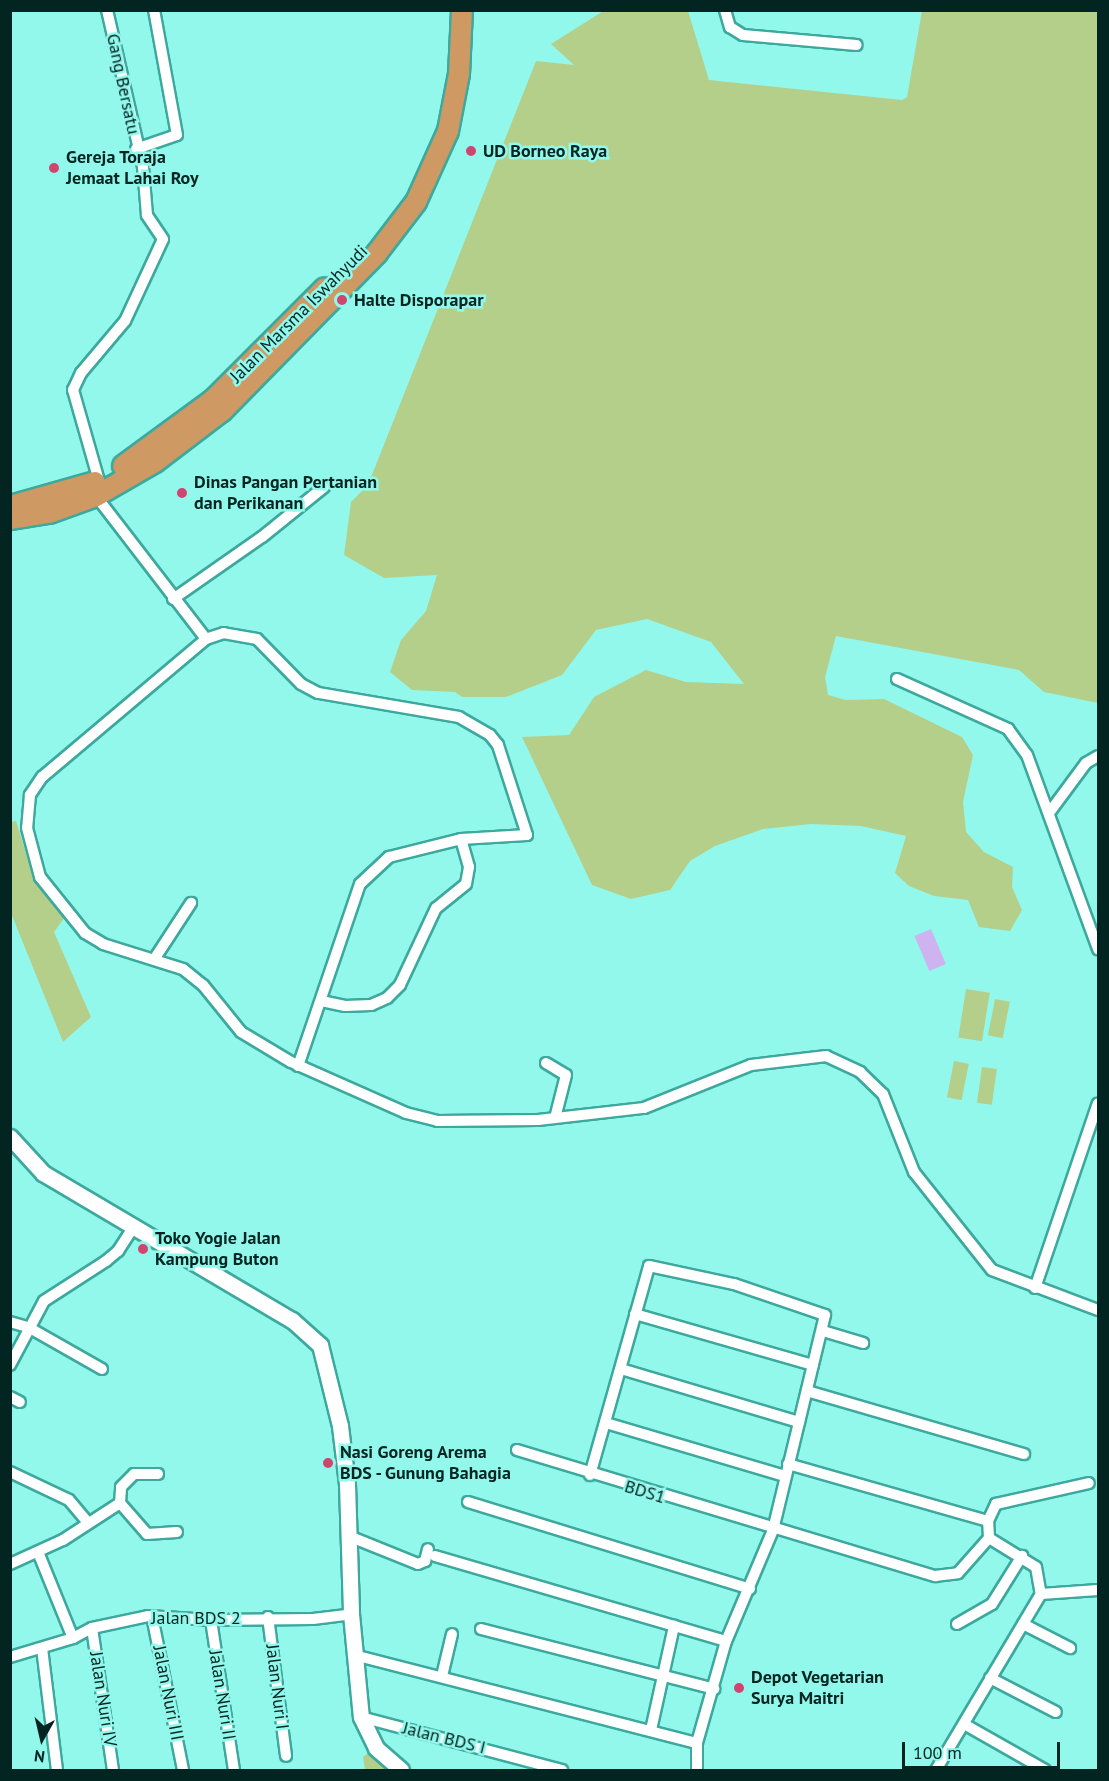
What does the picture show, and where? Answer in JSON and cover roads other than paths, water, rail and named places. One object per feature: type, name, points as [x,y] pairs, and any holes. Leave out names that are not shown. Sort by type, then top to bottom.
[{"type":"highway","name":"Jalan Marsma Iswahyudi","points":[[10,506],[97,489],[142,455],[213,400],[395,214],[420,172],[440,123],[449,73],[452,10]]},
{"type":"highway","name":"Jalan Marsma Iswahyudi","points":[[10,519],[49,513],[155,462],[222,411],[275,360],[394,234],[429,178],[448,131],[459,74],[462,10]]},
{"type":"street","name":"Gang Bersatu","points":[[97,489],[73,390],[81,374],[125,321],[163,239],[147,215],[143,167],[136,148],[106,10]]},
{"type":"street","points":[[136,148],[177,135],[154,10]]},
{"type":"street","points":[[725,10],[730,27],[743,35],[857,45]]},
{"type":"street","points":[[173,599],[262,537],[324,487]]},
{"type":"street","points":[[97,489],[173,599],[206,639]]},
{"type":"street","points":[[298,1066],[360,884],[370,872],[389,857],[462,839],[527,835],[498,745],[477,724],[459,717],[318,693],[301,684],[257,639],[224,633],[206,639],[42,777],[30,795],[27,828],[40,877],[85,933],[102,944],[155,958],[183,969],[202,985],[241,1032],[298,1066],[406,1113],[437,1121],[555,1118],[644,1108],[751,1065],[826,1056],[860,1072],[883,1094],[914,1172],[992,1270],[1098,1310]]},
{"type":"street","points":[[897,679],[1008,729],[1027,755],[1098,949]]},
{"type":"street","points":[[1048,813],[1086,763],[1098,756]]},
{"type":"street","points":[[322,1001],[345,1006],[371,1005],[387,998],[400,985],[436,908],[466,884],[469,867],[462,839]]},
{"type":"street","points":[[155,958],[191,903]]},
{"type":"street","points":[[546,1063],[566,1075],[555,1118]]},
{"type":"street","points":[[1035,1288],[1077,1176],[1098,1102]]},
{"type":"street","points":[[10,1137],[44,1173],[292,1320],[320,1345],[340,1426],[351,1537],[351,1614],[361,1717],[376,1748],[401,1770]]},
{"type":"street","points":[[10,1365],[44,1301],[118,1251],[134,1226]]},
{"type":"street","points":[[590,1475],[621,1369],[647,1267],[651,1266],[812,1308],[825,1315],[823,1331],[784,1476],[773,1530],[750,1589],[726,1641],[697,1743],[697,1770]]},
{"type":"street","points":[[635,1314],[813,1365]]},
{"type":"street","points":[[10,1322],[29,1327],[102,1369]]},
{"type":"street","points":[[823,1331],[863,1343]]},
{"type":"street","points":[[621,1369],[799,1422]]},
{"type":"street","points":[[807,1391],[1024,1454]]},
{"type":"street","points":[[606,1423],[784,1476]]},
{"type":"street","name":"BDS1","points":[[518,1450],[590,1475],[773,1530],[946,1577],[958,1573],[989,1538]]},
{"type":"street","points":[[788,1464],[988,1521]]},
{"type":"street","points":[[10,1472],[69,1500],[88,1523]]},
{"type":"street","points":[[158,1474],[134,1474],[121,1487],[120,1503],[147,1534],[177,1532]]},
{"type":"street","points":[[938,1770],[1041,1594],[1036,1567],[1022,1556],[989,1538],[988,1521],[996,1504],[1089,1483]]},
{"type":"street","points":[[468,1502],[750,1589]]},
{"type":"street","points":[[10,1564],[38,1552],[120,1503]]},
{"type":"street","points":[[351,1537],[418,1564],[425,1561],[432,1552],[726,1641]]},
{"type":"street","points":[[38,1552],[73,1638]]},
{"type":"street","points":[[957,1624],[992,1604],[1022,1556]]},
{"type":"street","points":[[1041,1594],[1098,1590]]},
{"type":"street","name":"Jalan BDS 2","points":[[10,1658],[73,1638],[92,1628],[152,1616],[211,1620],[268,1617],[312,1619],[351,1614]]},
{"type":"street","name":"Jalan Nuri III","points":[[152,1616],[183,1770]]},
{"type":"street","name":"Jalan Nuri I","points":[[268,1617],[286,1756]]},
{"type":"street","name":"Jalan Nuri II","points":[[211,1620],[234,1770]]},
{"type":"street","points":[[1023,1624],[1070,1648]]},
{"type":"street","points":[[651,1730],[674,1626]]},
{"type":"street","name":"Jalan Nuri IV","points":[[92,1628],[113,1770]]},
{"type":"street","points":[[481,1629],[714,1689]]},
{"type":"street","points":[[442,1676],[452,1634]]},
{"type":"street","points":[[42,1648],[57,1770]]},
{"type":"street","points":[[354,1655],[697,1743]]},
{"type":"street","points":[[990,1678],[1056,1712]]},
{"type":"street","name":"Jalan BDS I","points":[[361,1717],[562,1770]]},
{"type":"street","points":[[964,1724],[1045,1770]]},
{"type":"place","name":"UD Borneo Raya","points":[[471,151]]},
{"type":"place","name":"Gereja Toraja Jemaat Lahai Roy","points":[[54,168]]},
{"type":"place","name":"Halte Disporapar","points":[[342,300]]},
{"type":"place","name":"Dinas Pangan Pertanian dan Perikanan","points":[[182,493]]},
{"type":"place","name":"Toko Yogie Jalan Kampung Buton","points":[[143,1249]]},
{"type":"place","name":"Nasi Goreng Arema BDS - Gunung Bahagia","points":[[328,1463]]},
{"type":"place","name":"Depot Vegetarian Surya Maitri","points":[[739,1688]]}]
